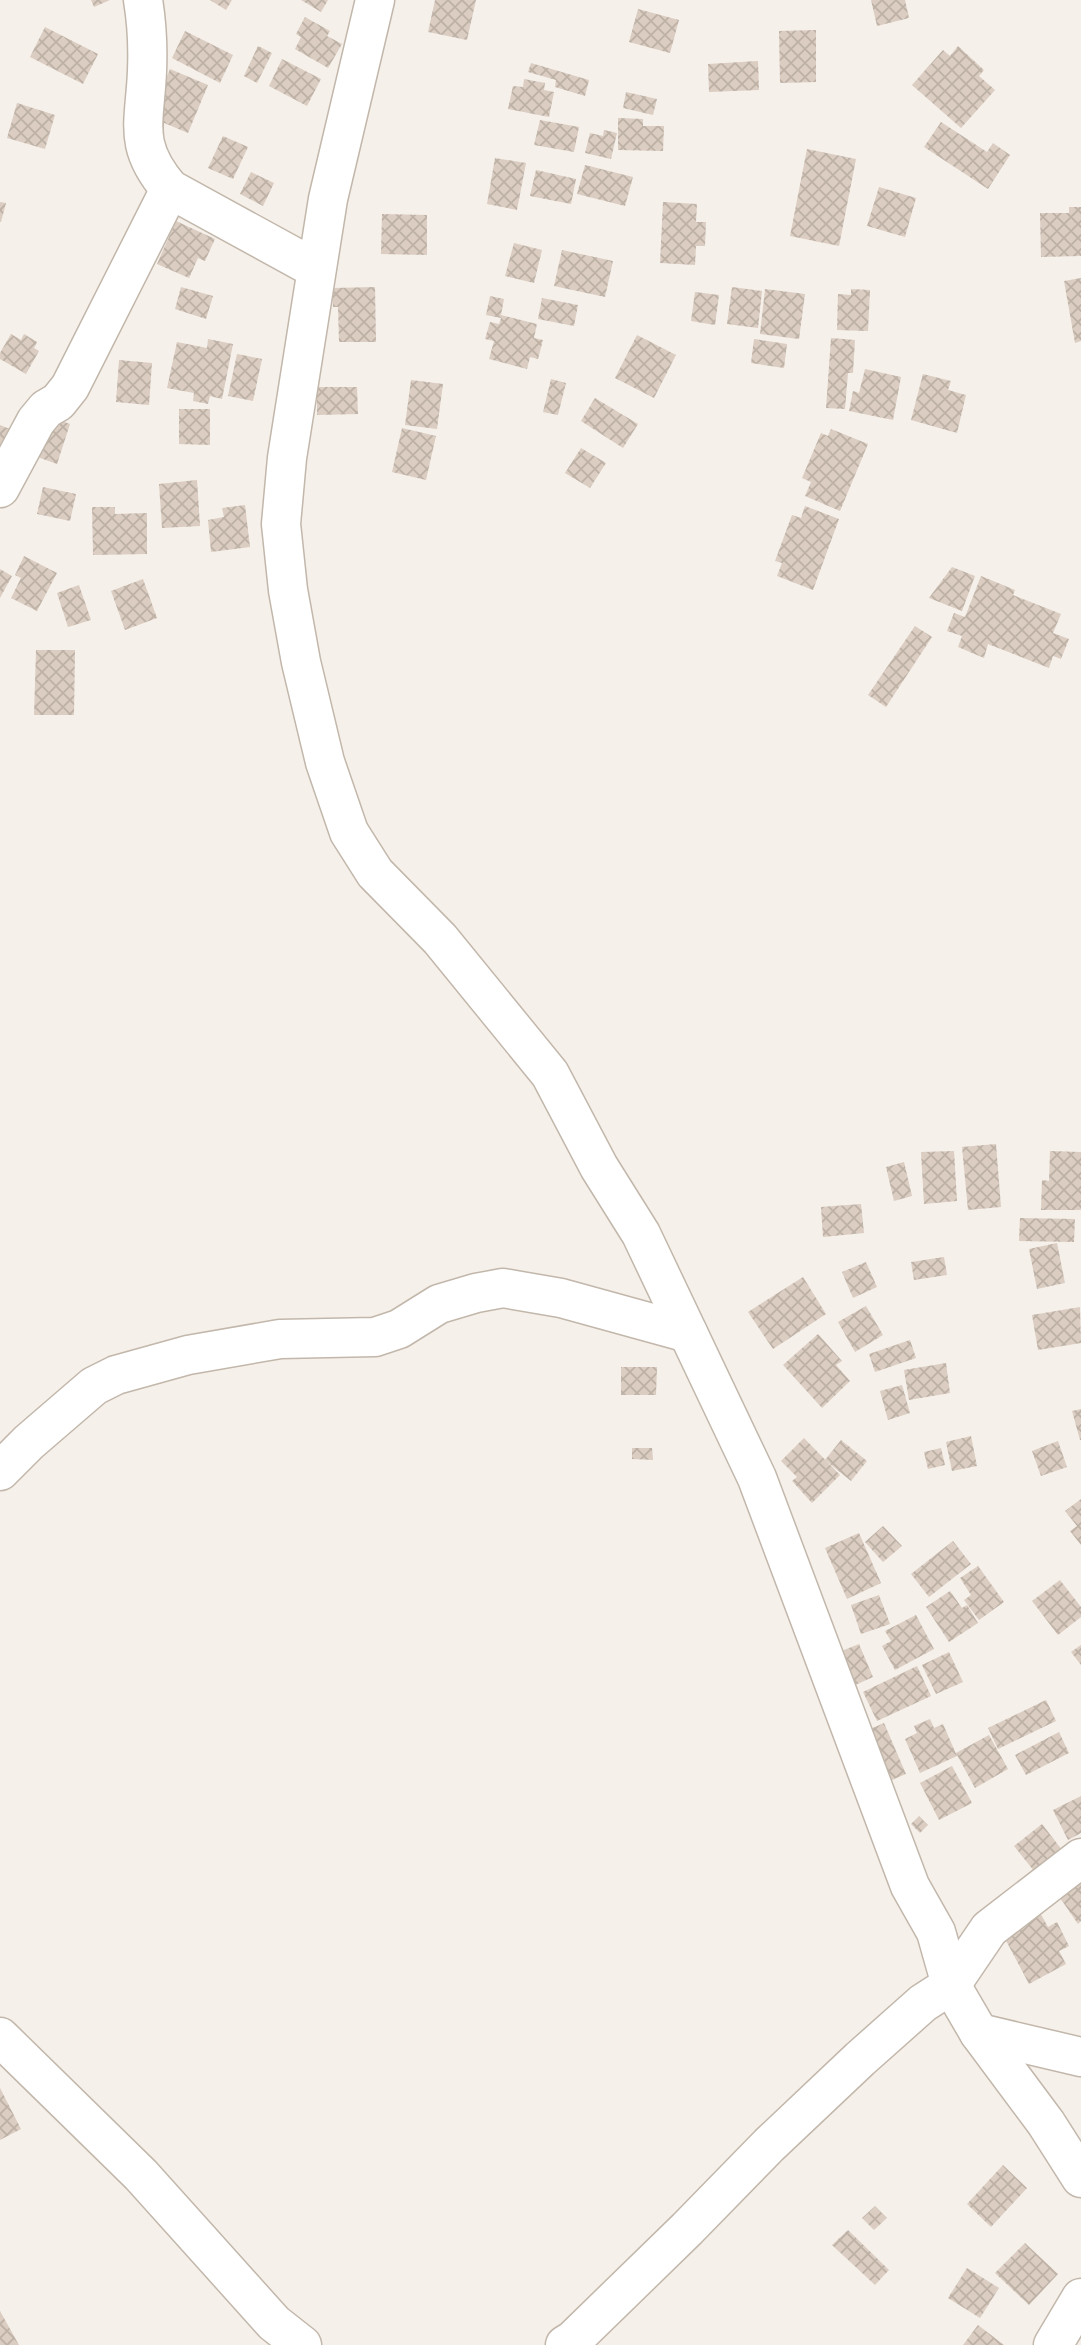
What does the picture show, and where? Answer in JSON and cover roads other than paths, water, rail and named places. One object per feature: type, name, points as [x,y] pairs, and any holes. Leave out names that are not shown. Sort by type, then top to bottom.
[{"type":"street","points":[[144,0],[147,71],[142,126],[145,149],[155,172],[170,189],[316,269]]},
{"type":"street","points":[[375,0],[328,199],[287,458],[281,524],[288,590],[301,662],[325,762],[349,832],[374,873],[440,939],[550,1074],[599,1167],[642,1234],[757,1478],[910,1886],[936,1932],[951,1984],[979,2033],[1046,2123],[1081,2178]]},
{"type":"street","points":[[0,488],[36,421],[46,409],[58,402],[70,387],[170,189]]},
{"type":"street","points":[[0,1471],[94,1386],[116,1375],[188,1355],[280,1339],[375,1338],[399,1329],[439,1304],[476,1293],[503,1288],[561,1298],[688,1333]]},
{"type":"street","points":[[565,2345],[860,2059],[923,2003],[951,1984],[989,1929],[1081,1858]]},
{"type":"street","points":[[979,2033],[1081,2057]]},
{"type":"street","points":[[0,2037],[141,2175],[274,2323],[302,2345]]},
{"type":"street","points":[[1053,2345],[1081,2298]]}]
